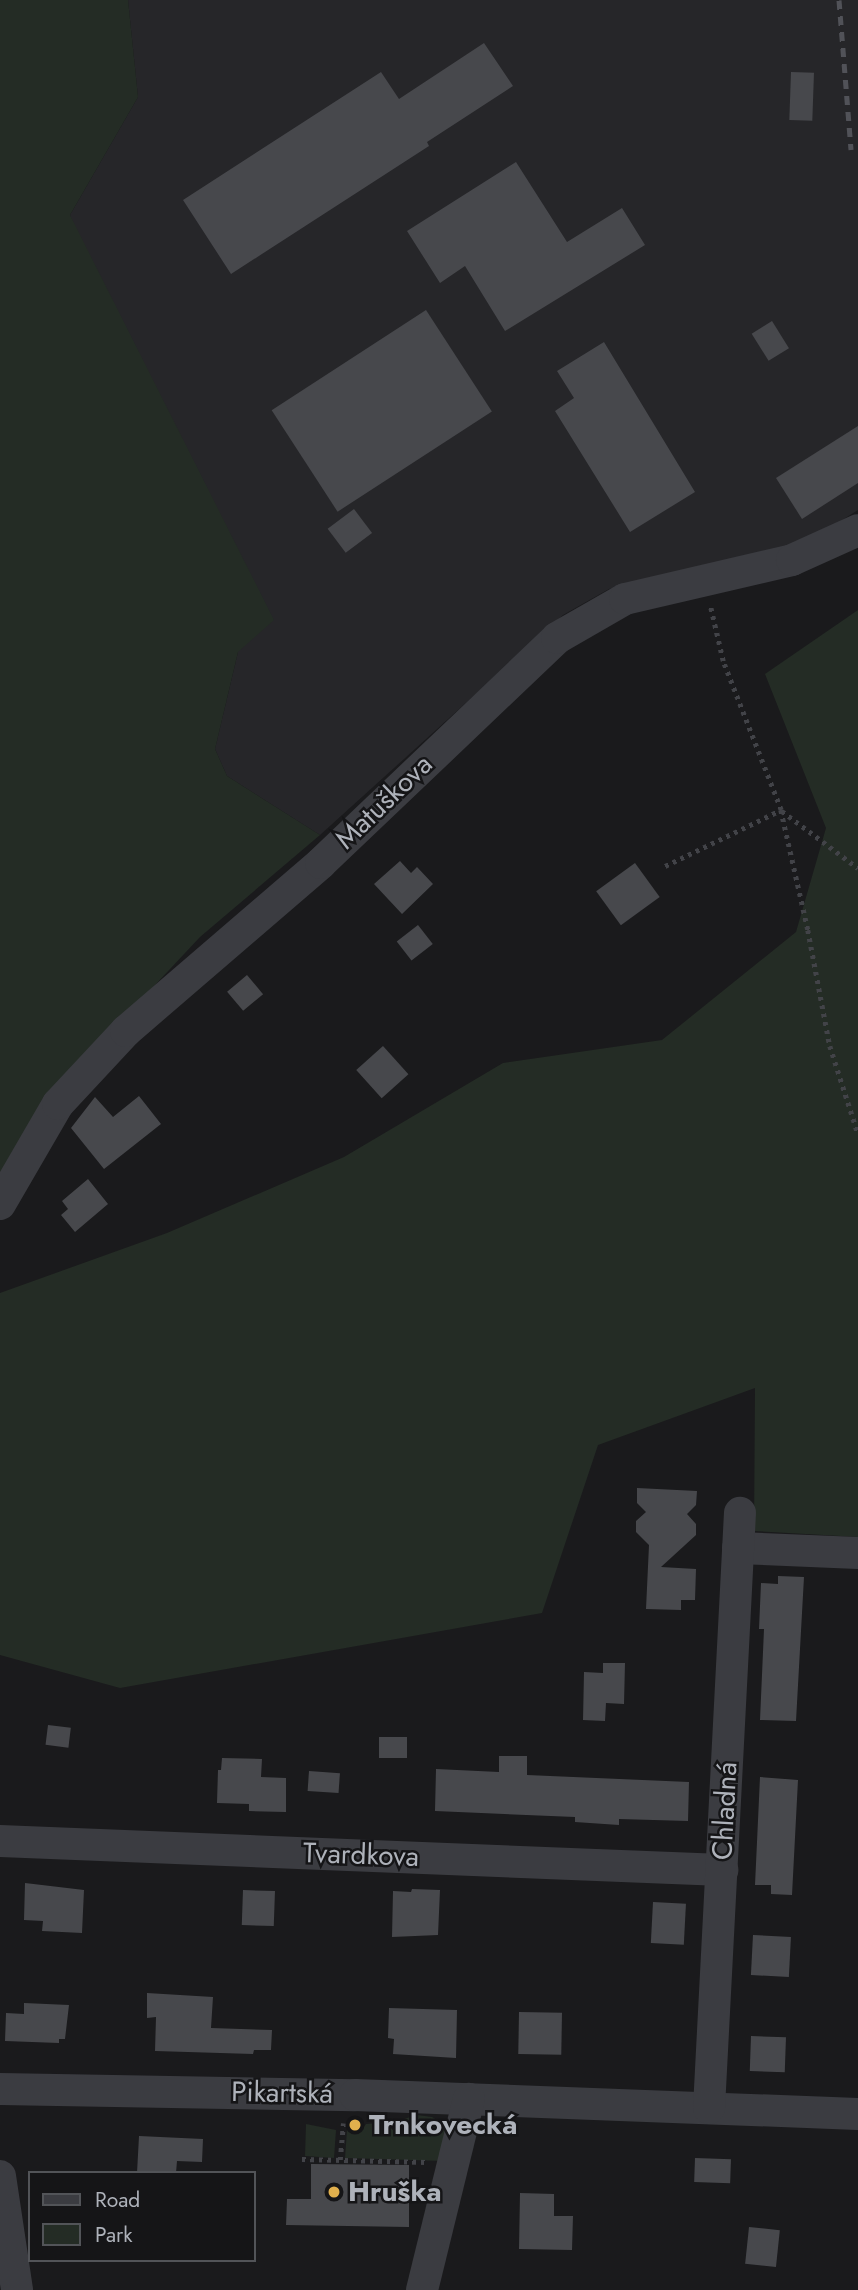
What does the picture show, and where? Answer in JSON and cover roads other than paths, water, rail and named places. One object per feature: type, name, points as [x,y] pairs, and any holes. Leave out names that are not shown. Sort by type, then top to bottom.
[{"type":"street","name":"Matuškova","points":[[0,1204],[58,1104],[126,1031],[321,863],[557,638],[625,599],[792,560],[858,530]]},
{"type":"street","name":"Chladná","points":[[709,2108],[740,1513]]},
{"type":"street","points":[[738,1548],[858,1553]]},
{"type":"street","name":"Tvardkova","points":[[0,1841],[722,1870]]},
{"type":"street","name":"Pikartská","points":[[0,2089],[469,2099],[858,2114]]},
{"type":"street","points":[[422,2290],[469,2099]]},
{"type":"street","points":[[0,2176],[17,2290]]},
{"type":"railway","points":[[839,0],[851,150]]},
{"type":"place","name":"Trnkovecká","points":[[355,2125]]},
{"type":"place","name":"Hruška","points":[[334,2192]]}]
